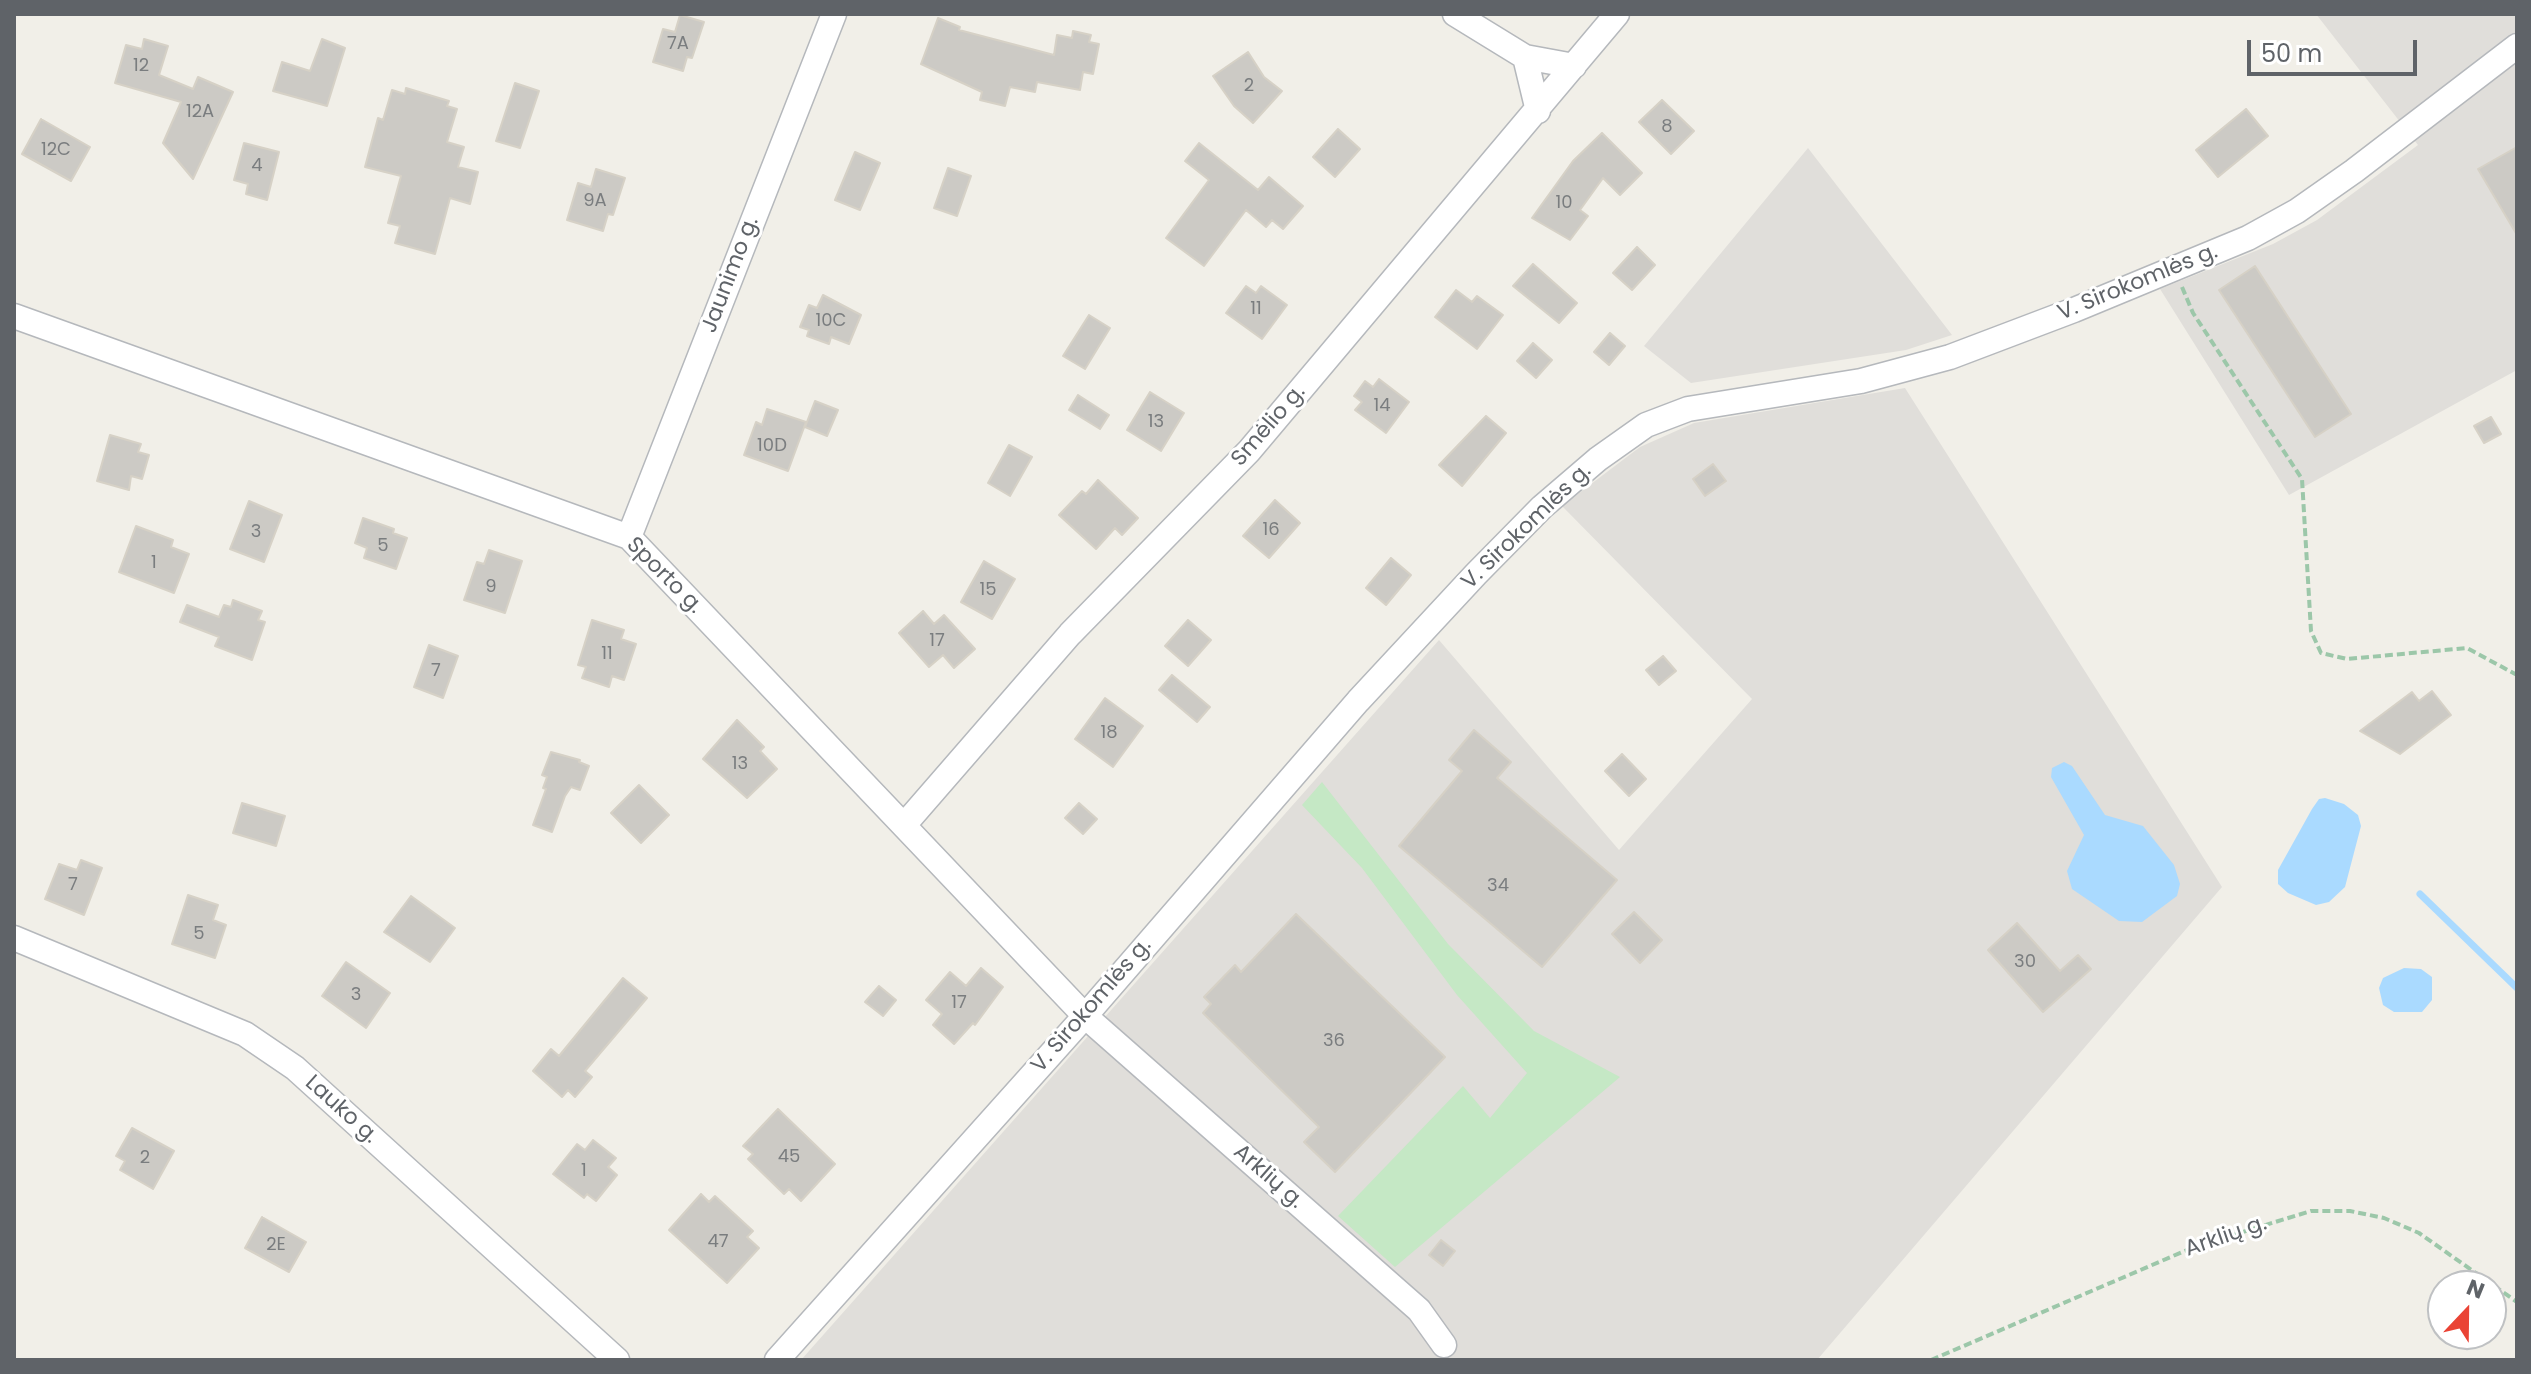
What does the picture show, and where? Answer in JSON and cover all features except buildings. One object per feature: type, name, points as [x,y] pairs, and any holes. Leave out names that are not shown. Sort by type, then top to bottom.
[{"type":"street","name":"Jaunimo g.","points":[[629,537],[834,14]]},
{"type":"street","points":[[1455,14],[1525,57],[1574,66]]},
{"type":"street","name":"Smėlio g.","points":[[905,824],[1070,634],[1249,451],[1617,14]]},
{"type":"street","name":"V. Sirokomlės g.","points":[[777,1360],[1085,1016],[1358,701],[1542,507],[1598,459],[1634,434],[1688,409],[1861,381],[1950,357],[2175,270],[2248,238],[2297,211],[2354,171],[2517,46]]},
{"type":"street","points":[[1525,57],[1538,111]]},
{"type":"street","name":"Sporto g.","points":[[14,316],[629,537],[1085,1016]]},
{"type":"street","name":"Lauko g.","points":[[14,938],[245,1034],[295,1068],[617,1360]]},
{"type":"street","name":"Arklių g.","points":[[1085,1016],[1419,1310],[1444,1345]]},
{"type":"path","points":[[2175,270],[2193,313],[2302,479],[2311,631],[2321,653],[2347,659],[2467,648],[2517,675]]},
{"type":"path","name":"Arklių g.","points":[[1931,1360],[2194,1247],[2311,1211],[2350,1211],[2384,1218],[2419,1233],[2517,1302]]},
{"type":"shaded area","points":[[2316,14],[2517,14],[2517,370],[2289,495],[2160,289],[2273,244],[2317,220],[2418,145]]},
{"type":"shaded area","points":[[1808,148],[1952,335],[1906,350],[1691,383],[1644,346]]},
{"type":"shaded area","points":[[1905,388],[2222,887],[1817,1360],[801,1360],[1439,640],[1619,850],[1752,699],[1562,506],[1640,447],[1694,423]]},
{"type":"green space","points":[[1322,782],[1448,944],[1534,1031],[1620,1077],[1395,1267],[1338,1216],[1463,1086],[1490,1118],[1527,1073],[1457,995],[1362,868],[1302,805]]},
{"type":"water","points":[[2064,762],[2072,766],[2105,815],[2143,826],[2174,865],[2180,884],[2177,896],[2142,922],[2119,921],[2072,889],[2067,871],[2084,835],[2051,777],[2052,768]]},
{"type":"water","points":[[2319,799],[2344,804],[2358,815],[2361,826],[2345,887],[2329,902],[2316,905],[2288,893],[2278,884],[2278,870],[2312,809]]},
{"type":"water","points":[[2404,968],[2421,969],[2432,977],[2432,1000],[2422,1012],[2394,1012],[2383,1005],[2379,988],[2383,978]]},
{"type":"waterway","points":[[2420,894],[2517,988]]}]
